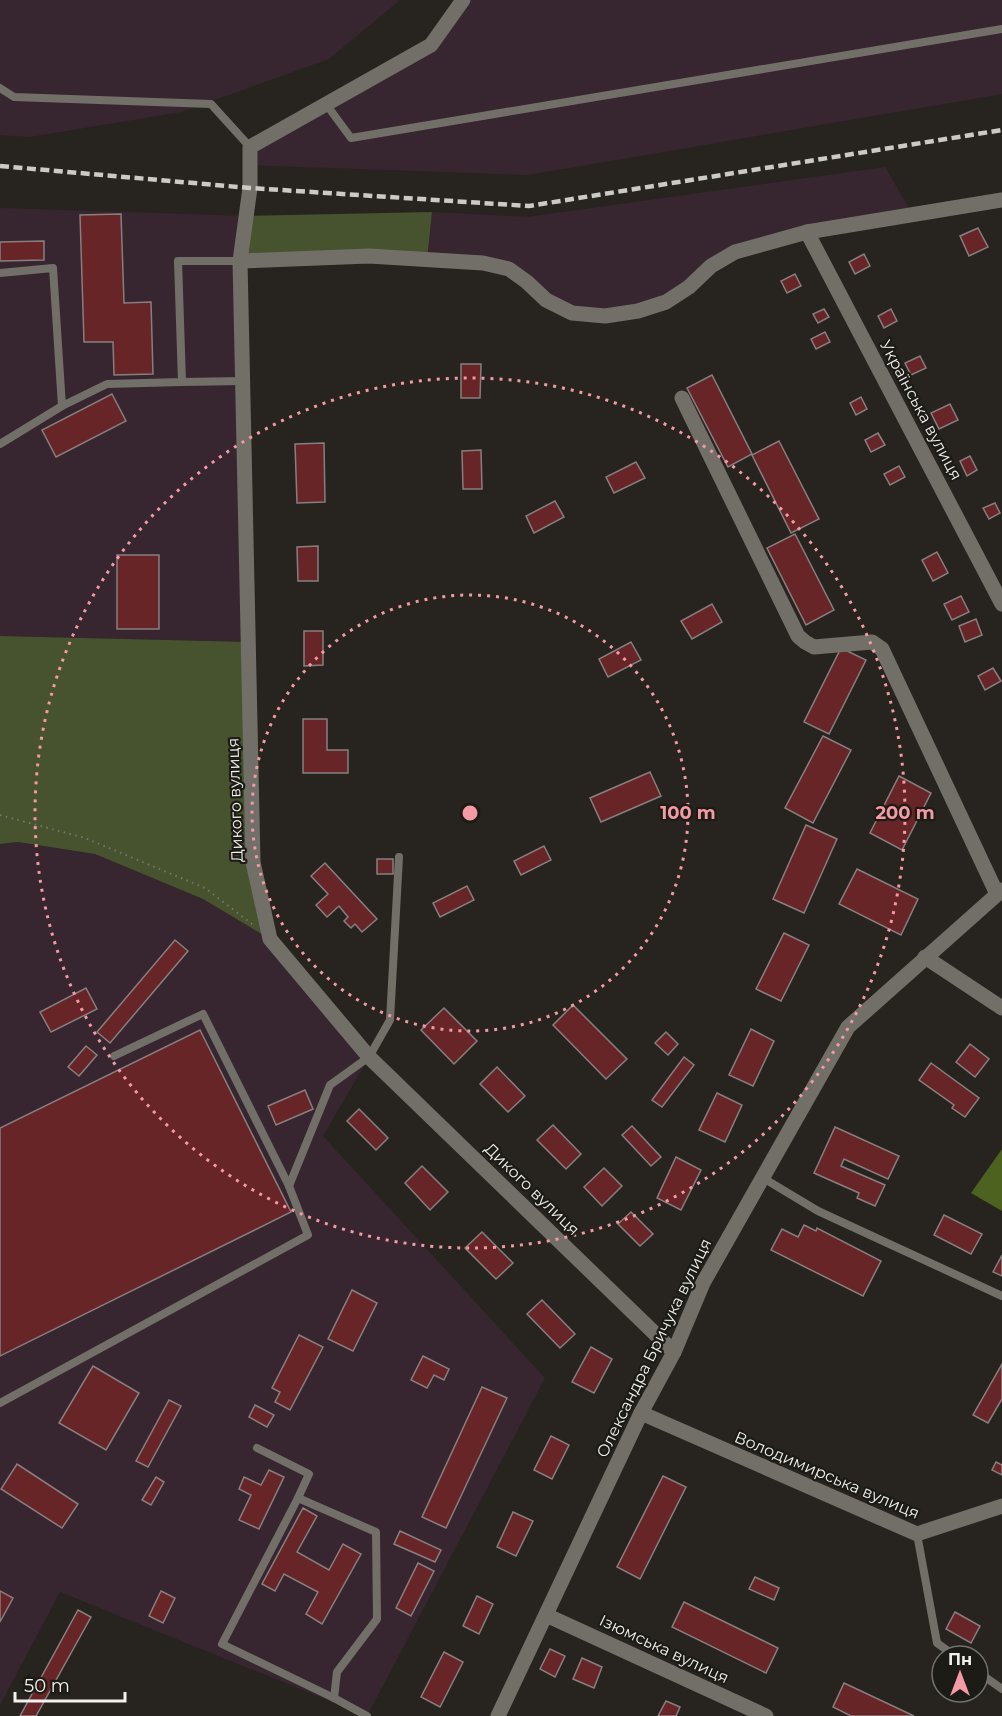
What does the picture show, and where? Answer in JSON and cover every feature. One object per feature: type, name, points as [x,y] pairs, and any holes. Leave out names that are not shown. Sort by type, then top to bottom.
[{"type":"street","points":[[250,147],[431,45],[463,0]]},
{"type":"street","name":"Дикого вулиця","points":[[250,147],[250,188],[240,261],[253,862],[270,939],[369,1057],[674,1352]]},
{"type":"street","points":[[240,261],[369,256],[483,263],[509,269],[546,300],[572,313],[605,316],[638,311],[666,302],[689,287],[711,266],[735,252],[807,232],[1002,200]]},
{"type":"street","name":"Українська вулиця","points":[[807,232],[1002,604]]},
{"type":"street","points":[[682,398],[798,636],[814,646],[872,642],[882,649],[1000,892]]},
{"type":"street","name":"Олександра Бричука вулиця","points":[[498,1716],[641,1413],[674,1352],[703,1283],[848,1027],[1000,892]]},
{"type":"street","points":[[925,957],[1002,1008]]},
{"type":"street","name":"Володимирська вулиця","points":[[641,1413],[917,1534],[1002,1506]]},
{"type":"street","name":"Ізюмська вулиця","points":[[546,1615],[766,1716]]},
{"type":"lane","points":[[326,104],[351,138],[1002,29]]},
{"type":"lane","points":[[0,88],[14,97],[211,104],[250,147]]},
{"type":"lane","points":[[182,382],[178,261],[240,261]]},
{"type":"lane","points":[[0,273],[53,268],[62,406]]},
{"type":"lane","points":[[0,444],[62,406],[107,384],[243,381]]},
{"type":"lane","points":[[289,1186],[330,1085],[369,1057],[390,1020],[399,857]]},
{"type":"lane","points":[[0,1403],[308,1235],[289,1186],[203,1014],[114,1056]]},
{"type":"lane","points":[[763,1178],[818,1211],[1002,1296]]},
{"type":"lane","points":[[257,1448],[309,1474],[222,1644],[367,1716]]},
{"type":"lane","points":[[298,1498],[376,1532],[377,1618],[337,1672],[334,1698]]},
{"type":"lane","points":[[917,1534],[937,1644]]},
{"type":"path","points":[[0,815],[86,838],[205,888],[252,924]]},
{"type":"shaded area","points":[[0,0],[400,0],[329,59],[181,112],[30,137],[0,135]]},
{"type":"shaded area","points":[[466,0],[1002,0],[1002,94],[528,175],[250,165],[250,147],[431,45]]},
{"type":"shaded area","points":[[885,167],[913,215],[735,252],[666,302],[572,313],[509,269],[427,260],[432,212],[527,217]]},
{"type":"shaded area","points":[[0,208],[246,216],[249,642],[0,636]]},
{"type":"shaded area","points":[[18,842],[95,854],[203,899],[270,939],[369,1057],[323,1136],[545,1378],[367,1716],[60,1592],[0,1705],[0,844]]},
{"type":"green space","points":[[432,212],[427,260],[240,261],[246,216]]},
{"type":"green space","points":[[0,636],[249,642],[253,862],[270,939],[203,899],[95,854],[18,842],[0,844]]},
{"type":"green space","points":[[1002,1149],[1002,1211],[971,1193]]},
{"type":"building","points":[[121,214],[124,303],[151,302],[153,374],[114,375],[113,342],[84,342],[80,215]]},
{"type":"building","points":[[978,228],[988,247],[969,256],[960,236]]},
{"type":"building","points":[[44,241],[44,260],[0,261],[0,242]]},
{"type":"building","points":[[864,254],[870,266],[855,274],[849,262]]},
{"type":"building","points":[[795,274],[801,286],[787,293],[781,281]]},
{"type":"building","points":[[824,309],[829,317],[818,323],[813,314]]},
{"type":"building","points":[[891,309],[897,321],[884,328],[878,316]]},
{"type":"building","points":[[825,332],[830,342],[816,349],[811,339]]},
{"type":"building","points":[[920,356],[926,368],[911,375],[905,363]]},
{"type":"building","points":[[461,364],[481,364],[480,398],[461,398]]},
{"type":"building","points":[[712,375],[752,454],[728,467],[687,388]]},
{"type":"building","points":[[112,394],[126,421],[56,457],[42,430]]},
{"type":"building","points":[[861,397],[867,409],[856,415],[850,403]]},
{"type":"building","points":[[950,404],[958,420],[939,429],[931,413]]},
{"type":"building","points":[[878,433],[885,445],[871,452],[865,440]]},
{"type":"building","points":[[779,441],[819,519],[791,533],[752,455]]},
{"type":"building","points":[[324,443],[325,502],[297,503],[295,444]]},
{"type":"building","points":[[481,450],[482,489],[463,489],[462,451]]},
{"type":"building","points":[[970,456],[977,470],[967,476],[960,461]]},
{"type":"building","points":[[636,462],[645,478],[614,493],[606,477]]},
{"type":"building","points":[[899,466],[905,477],[890,485],[884,474]]},
{"type":"building","points":[[555,501],[564,517],[534,533],[526,516]]},
{"type":"building","points":[[995,503],[1000,513],[989,519],[983,508]]},
{"type":"building","points":[[795,534],[834,610],[806,625],[767,548]]},
{"type":"building","points":[[318,546],[318,581],[298,581],[297,547]]},
{"type":"building","points":[[937,552],[948,573],[933,581],[922,560]]},
{"type":"building","points":[[117,555],[159,555],[159,629],[117,629]]},
{"type":"building","points":[[961,596],[969,612],[952,620],[944,604]]},
{"type":"building","points":[[712,604],[722,622],[692,639],[681,621]]},
{"type":"building","points":[[976,619],[982,635],[965,642],[959,626]]},
{"type":"building","points":[[304,631],[323,631],[323,665],[304,666]]},
{"type":"building","points":[[631,642],[641,660],[608,677],[599,659]]},
{"type":"building","points":[[841,648],[866,660],[829,734],[804,722]]},
{"type":"building","points":[[993,668],[1001,681],[985,690],[978,676]]},
{"type":"building","points":[[303,719],[327,719],[327,750],[348,750],[348,773],[303,773]]},
{"type":"building","points":[[823,736],[851,750],[813,823],[785,808]]},
{"type":"building","points":[[650,772],[661,796],[601,822],[590,798]]},
{"type":"building","points":[[899,776],[931,793],[902,850],[870,833]]},
{"type":"building","points":[[806,825],[837,839],[804,913],[773,899]]},
{"type":"building","points":[[544,846],[551,860],[521,875],[514,861]]},
{"type":"building","points":[[377,859],[393,859],[393,874],[377,874]]},
{"type":"building","points":[[325,863],[377,919],[362,932],[355,924],[351,928],[344,921],[348,917],[339,906],[327,917],[316,905],[328,894],[311,876]]},
{"type":"building","points":[[857,869],[918,899],[901,935],[839,904]]},
{"type":"building","points":[[467,886],[474,900],[440,917],[433,903]]},
{"type":"building","points":[[784,933],[809,945],[781,1001],[756,989]]},
{"type":"building","points":[[175,940],[188,951],[110,1043],[97,1032]]},
{"type":"building","points":[[86,988],[97,1009],[51,1032],[40,1012]]},
{"type":"building","points":[[573,1005],[627,1059],[606,1079],[553,1025]]},
{"type":"building","points":[[444,1008],[477,1041],[454,1064],[421,1030]]},
{"type":"building","points":[[751,1029],[774,1041],[753,1086],[729,1075]]},
{"type":"building","points":[[200,1030],[291,1212],[0,1356],[0,1128]]},
{"type":"building","points":[[666,1032],[678,1044],[668,1055],[655,1043]]},
{"type":"building","points":[[970,1044],[989,1059],[975,1077],[956,1062]]},
{"type":"building","points":[[86,1046],[97,1055],[79,1076],[68,1067]]},
{"type":"building","points":[[684,1057],[694,1065],[662,1107],[652,1100]]},
{"type":"building","points":[[931,1063],[979,1098],[965,1117],[952,1108],[954,1105],[919,1080]]},
{"type":"building","points":[[497,1067],[525,1096],[508,1112],[480,1084]]},
{"type":"building","points":[[305,1090],[313,1109],[276,1125],[268,1106]]},
{"type":"building","points":[[717,1093],[742,1105],[725,1142],[699,1130]]},
{"type":"building","points":[[359,1109],[388,1138],[376,1150],[347,1121]]},
{"type":"building","points":[[553,1125],[581,1154],[566,1169],[537,1140]]},
{"type":"building","points":[[632,1126],[661,1157],[651,1166],[622,1135]]},
{"type":"building","points":[[835,1127],[899,1156],[888,1179],[844,1159],[841,1166],[885,1185],[875,1206],[857,1198],[859,1193],[814,1173]]},
{"type":"building","points":[[676,1157],[701,1170],[681,1210],[657,1198]]},
{"type":"building","points":[[422,1166],[448,1192],[430,1210],[405,1183]]},
{"type":"building","points":[[604,1168],[622,1186],[602,1206],[584,1187]]},
{"type":"building","points":[[631,1212],[653,1234],[640,1246],[618,1224]]},
{"type":"building","points":[[944,1215],[982,1234],[971,1254],[934,1235]]},
{"type":"building","points":[[804,1225],[816,1231],[817,1228],[881,1261],[863,1296],[771,1250],[782,1229],[798,1237]]},
{"type":"building","points":[[482,1232],[513,1263],[496,1279],[465,1248]]},
{"type":"building","points":[[1002,1255],[1002,1276],[993,1272]]},
{"type":"building","points":[[352,1290],[377,1303],[353,1351],[328,1339]]},
{"type":"building","points":[[542,1300],[575,1334],[560,1348],[527,1314]]},
{"type":"building","points":[[299,1335],[323,1347],[290,1410],[275,1402],[280,1392],[272,1388]]},
{"type":"building","points":[[591,1347],[612,1359],[594,1393],[572,1382]]},
{"type":"building","points":[[423,1356],[449,1369],[444,1380],[434,1375],[427,1388],[411,1380]]},
{"type":"building","points":[[1002,1364],[1002,1399],[988,1423],[973,1415]]},
{"type":"building","points":[[93,1366],[139,1393],[106,1450],[59,1423]]},
{"type":"building","points":[[482,1387],[507,1398],[446,1528],[422,1517]]},
{"type":"building","points":[[169,1400],[181,1406],[148,1467],[136,1461]]},
{"type":"building","points":[[255,1405],[274,1415],[267,1427],[249,1417]]},
{"type":"building","points":[[551,1436],[569,1445],[552,1479],[534,1470]]},
{"type":"building","points":[[996,1462],[1002,1465],[1002,1475],[992,1470]]},
{"type":"building","points":[[17,1464],[78,1504],[62,1528],[1,1489]]},
{"type":"building","points":[[269,1470],[284,1477],[259,1529],[239,1520],[251,1495],[239,1489],[244,1477],[261,1485]]},
{"type":"building","points":[[663,1476],[686,1487],[640,1579],[617,1567]]},
{"type":"building","points":[[156,1477],[164,1482],[151,1505],[142,1500]]},
{"type":"building","points":[[303,1508],[317,1516],[297,1552],[329,1570],[343,1544],[361,1554],[322,1624],[306,1614],[318,1592],[284,1574],[275,1591],[262,1584]]},
{"type":"building","points":[[513,1512],[533,1521],[516,1556],[497,1547]]},
{"type":"building","points":[[400,1531],[441,1550],[435,1562],[394,1544]]},
{"type":"building","points":[[418,1563],[434,1571],[411,1616],[396,1608]]},
{"type":"building","points":[[755,1577],[779,1588],[774,1600],[749,1589]]},
{"type":"building","points":[[0,1591],[13,1598],[0,1622]]},
{"type":"building","points":[[161,1591],[175,1598],[163,1623],[149,1616]]},
{"type":"building","points":[[477,1596],[493,1604],[479,1634],[463,1626]]},
{"type":"building","points":[[684,1602],[778,1648],[766,1673],[672,1627]]},
{"type":"building","points":[[78,1610],[91,1617],[36,1716],[20,1716]]},
{"type":"building","points":[[955,1612],[980,1626],[971,1643],[946,1629]]},
{"type":"building","points":[[550,1649],[565,1656],[555,1677],[540,1669]]},
{"type":"building","points":[[444,1652],[463,1662],[440,1707],[421,1697]]},
{"type":"building","points":[[582,1658],[602,1667],[594,1688],[573,1679]]},
{"type":"building","points":[[844,1683],[914,1716],[851,1716],[833,1707]]},
{"type":"building","points":[[666,1701],[680,1707],[676,1716],[658,1716]]},
{"type":"railway","points":[[0,166],[250,188],[529,206],[1002,130]]}]
